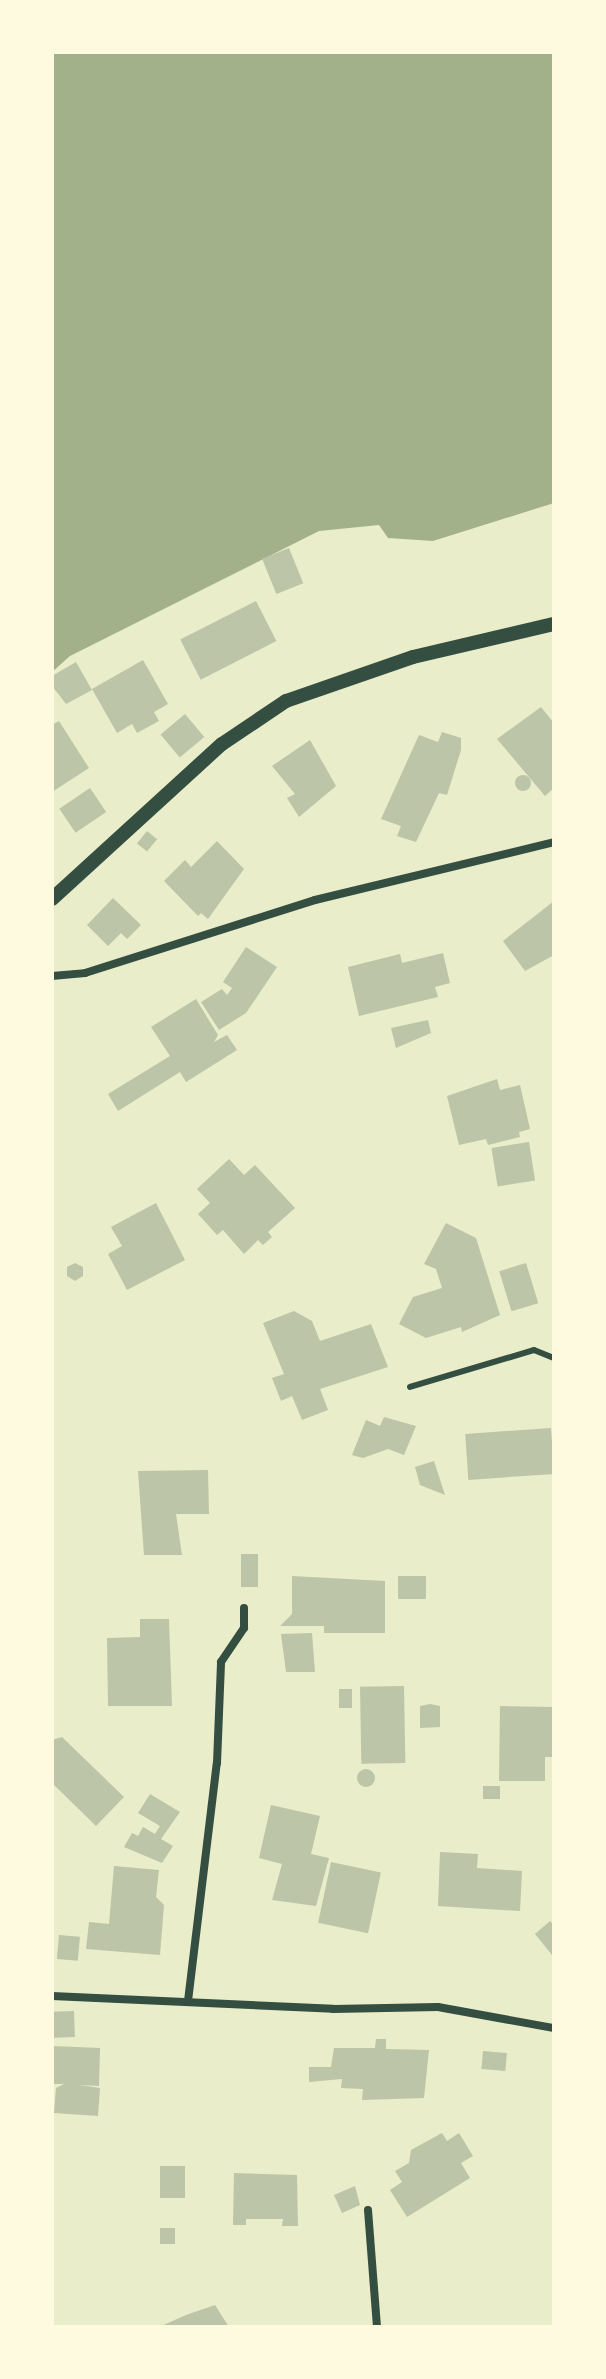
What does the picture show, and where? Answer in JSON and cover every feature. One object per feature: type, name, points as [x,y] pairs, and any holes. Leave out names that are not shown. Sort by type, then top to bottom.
[{"type":"street","points":[[52,899],[212,752],[286,701],[333,681],[427,653],[554,624]]},
{"type":"street","points":[[52,976],[85,973],[315,900],[554,842]]},
{"type":"street","points":[[188,2001],[217,1763],[221,1662],[244,1628],[244,1608]]},
{"type":"street","points":[[52,1996],[333,2009],[438,2007],[554,2028]]},
{"type":"street","points":[[368,2210],[377,2327]]},
{"type":"lane","points":[[410,1387],[534,1350],[554,1358]]},
{"type":"shaded area","points":[[52,52],[554,52],[554,503],[433,541],[388,538],[379,525],[319,531],[70,656],[52,672]]},
{"type":"building","points":[[289,548],[303,583],[276,594],[262,559]]},
{"type":"building","points":[[256,601],[276,641],[201,680],[180,640]]},
{"type":"building","points":[[143,660],[168,704],[154,712],[159,721],[137,733],[132,724],[117,733],[92,689]]},
{"type":"building","points":[[76,662],[92,690],[66,704],[52,686],[52,676]]},
{"type":"building","points":[[541,707],[554,723],[554,788],[545,796],[497,739]]},
{"type":"building","points":[[185,714],[204,737],[180,758],[160,735]]},
{"type":"building","points":[[59,721],[89,768],[52,792],[52,725]]},
{"type":"building","points":[[442,732],[461,738],[461,750],[447,795],[439,793],[416,842],[397,836],[401,826],[381,819],[419,735],[438,742]]},
{"type":"building","points":[[310,740],[336,786],[299,817],[287,798],[295,794],[272,766]]},
{"type":"building","points":[[520,775],[526,775],[531,783],[529,789],[520,791],[515,786],[515,780]]},
{"type":"building","points":[[90,788],[106,812],[76,833],[59,809]]},
{"type":"building","points":[[147,831],[157,839],[147,852],[137,843]]},
{"type":"building","points":[[217,841],[244,869],[208,919],[201,913],[198,916],[164,881],[185,860],[191,867]]},
{"type":"building","points":[[113,898],[141,925],[127,939],[121,933],[108,946],[87,925]]},
{"type":"building","points":[[554,901],[554,955],[525,971],[503,941]]},
{"type":"building","points":[[246,947],[277,967],[246,1013],[219,1030],[201,1002],[222,989],[227,995],[232,988],[223,982]]},
{"type":"building","points":[[443,953],[450,983],[435,987],[438,997],[359,1016],[348,967],[400,954],[402,963]]},
{"type":"building","points":[[196,999],[218,1035],[214,1042],[227,1035],[237,1050],[186,1082],[180,1072],[118,1111],[108,1094],[170,1056],[151,1027]]},
{"type":"building","points":[[428,1020],[431,1033],[396,1048],[391,1028]]},
{"type":"building","points":[[497,1079],[500,1090],[520,1085],[530,1129],[519,1132],[520,1137],[488,1145],[486,1139],[459,1145],[447,1096]]},
{"type":"building","points":[[529,1142],[535,1181],[498,1186],[491,1148]]},
{"type":"building","points":[[229,1159],[244,1175],[255,1165],[295,1208],[268,1232],[272,1237],[263,1245],[258,1240],[244,1254],[223,1230],[217,1235],[198,1214],[210,1203],[197,1189]]},
{"type":"building","points":[[156,1203],[185,1260],[127,1290],[108,1254],[122,1246],[111,1227]]},
{"type":"building","points":[[446,1223],[476,1238],[500,1315],[462,1332],[461,1327],[426,1338],[399,1324],[413,1297],[442,1288],[436,1269],[424,1264]]},
{"type":"building","points":[[75,1263],[83,1267],[83,1276],[75,1281],[67,1276],[67,1267]]},
{"type":"building","points":[[526,1263],[538,1303],[512,1311],[499,1271]]},
{"type":"building","points":[[294,1311],[312,1321],[320,1341],[371,1324],[388,1367],[320,1389],[328,1410],[302,1420],[292,1396],[281,1401],[272,1378],[284,1374],[263,1323]]},
{"type":"building","points":[[384,1417],[416,1426],[404,1455],[388,1449],[363,1458],[352,1455],[366,1420],[380,1426]]},
{"type":"building","points":[[551,1428],[554,1474],[468,1480],[465,1434]]},
{"type":"building","points":[[434,1461],[445,1495],[420,1485],[415,1467]]},
{"type":"building","points":[[208,1470],[209,1514],[176,1514],[182,1555],[144,1555],[138,1471]]},
{"type":"building","points":[[241,1554],[258,1554],[258,1587],[241,1587]]},
{"type":"building","points":[[292,1576],[385,1581],[385,1633],[324,1633],[324,1626],[280,1626],[292,1614]]},
{"type":"building","points":[[398,1576],[426,1576],[426,1599],[398,1599]]},
{"type":"building","points":[[140,1619],[169,1619],[172,1706],[108,1706],[107,1638],[140,1637]]},
{"type":"building","points":[[312,1633],[315,1672],[286,1672],[281,1634]]},
{"type":"building","points":[[404,1686],[405,1763],[361,1764],[360,1687]]},
{"type":"building","points":[[339,1689],[352,1689],[352,1708],[339,1708]]},
{"type":"building","points":[[420,1706],[440,1706],[440,1727],[420,1728]]},
{"type":"building","points":[[500,1706],[554,1707],[554,1757],[545,1757],[545,1781],[499,1781]]},
{"type":"building","points":[[62,1737],[124,1797],[96,1826],[52,1783],[52,1740]]},
{"type":"building","points":[[366,1769],[375,1778],[366,1787],[357,1778]]},
{"type":"building","points":[[483,1786],[500,1786],[500,1799],[483,1799]]},
{"type":"building","points":[[150,1794],[180,1812],[161,1839],[173,1846],[162,1863],[124,1847],[132,1833],[138,1836],[143,1827],[155,1834],[160,1826],[138,1813]]},
{"type":"building","points":[[271,1805],[320,1816],[311,1854],[329,1858],[316,1906],[272,1900],[282,1864],[259,1858]]},
{"type":"building","points":[[440,1852],[478,1854],[477,1868],[522,1871],[520,1911],[438,1906]]},
{"type":"building","points":[[331,1862],[381,1873],[368,1933],[318,1923]]},
{"type":"building","points":[[114,1866],[159,1870],[156,1897],[164,1905],[160,1955],[86,1949],[89,1922],[109,1924]]},
{"type":"building","points":[[550,1921],[554,1925],[552,1955],[535,1934]]},
{"type":"building","points":[[59,1935],[80,1937],[78,1961],[57,1959]]},
{"type":"building","points":[[74,2011],[75,2037],[53,2038],[52,2012]]},
{"type":"building","points":[[376,2039],[386,2039],[386,2049],[429,2050],[424,2098],[362,2100],[363,2089],[341,2088],[342,2079],[309,2082],[309,2067],[331,2067],[334,2048],[375,2048]]},
{"type":"building","points":[[52,2046],[100,2048],[99,2086],[79,2085],[100,2088],[98,2116],[54,2113],[56,2088],[64,2084],[52,2084]]},
{"type":"building","points":[[483,2051],[507,2053],[505,2071],[481,2069]]},
{"type":"building","points":[[442,2133],[447,2141],[459,2133],[473,2156],[461,2163],[470,2178],[407,2217],[390,2190],[402,2182],[395,2171],[409,2163],[411,2150]]},
{"type":"building","points":[[160,2166],[185,2166],[185,2198],[160,2198]]},
{"type":"building","points":[[234,2173],[297,2175],[298,2226],[282,2226],[283,2219],[246,2219],[246,2225],[233,2225]]},
{"type":"building","points":[[355,2186],[360,2205],[342,2213],[334,2195]]},
{"type":"building","points":[[160,2228],[175,2228],[175,2244],[160,2244]]},
{"type":"building","points":[[215,2305],[229,2327],[159,2327],[186,2315]]}]
